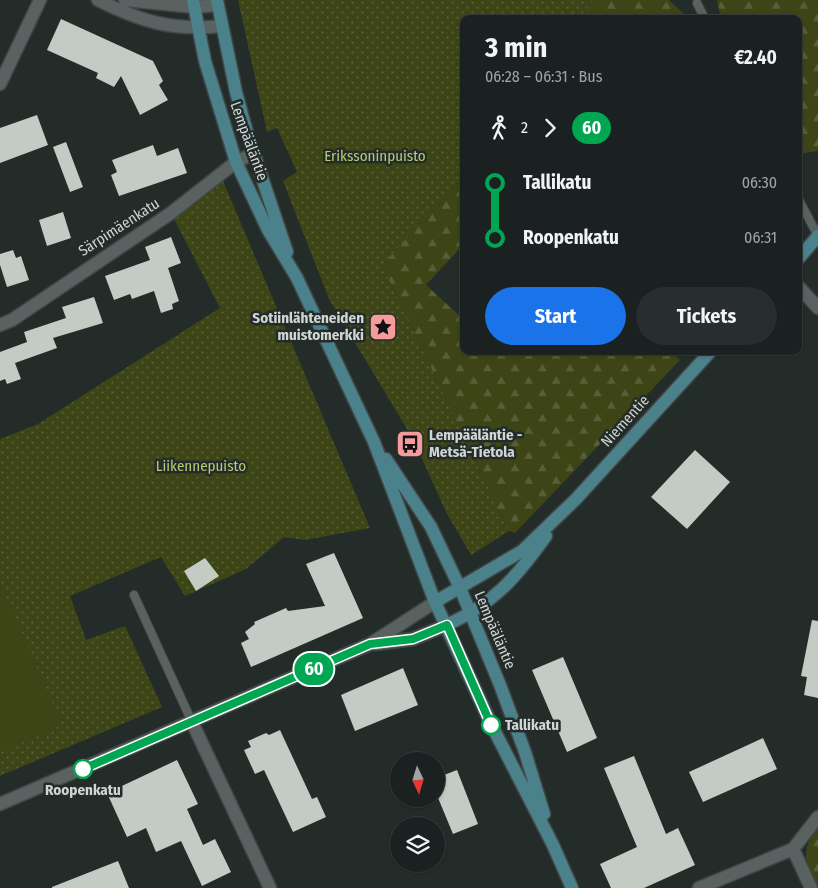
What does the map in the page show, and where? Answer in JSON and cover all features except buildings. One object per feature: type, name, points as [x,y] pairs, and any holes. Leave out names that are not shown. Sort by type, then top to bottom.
[{"type":"main road","name":"Lempääläntie","points":[[218,3],[236,92],[254,153],[296,277]]},
{"type":"main road","name":"Lempääläntie","points":[[193,4],[205,61],[236,162],[268,230],[296,277],[374,442],[435,602],[492,726],[553,845],[572,888]]},
{"type":"main road","points":[[802,255],[818,236]]},
{"type":"main road","name":"Niementie","points":[[435,602],[522,551],[563,512],[706,355]]},
{"type":"main road","name":"Lempääläntie","points":[[374,442],[431,527],[460,588],[525,752],[553,845]]},
{"type":"main road","name":"Niementie","points":[[447,625],[471,614],[518,575],[563,512]]},
{"type":"street","points":[[0,84],[40,0]]},
{"type":"street","points":[[98,0],[150,22],[198,29],[222,26]]},
{"type":"street","points":[[125,0],[193,4],[218,3]]},
{"type":"street","name":"Särpimäenkatu","points":[[0,325],[12,320],[171,213],[236,162],[254,153]]},
{"type":"street","points":[[802,290],[818,308]]},
{"type":"street","points":[[0,804],[370,644],[435,602]]},
{"type":"street","points":[[370,644],[413,639],[447,625]]},
{"type":"street","points":[[192,722],[270,888]]},
{"type":"street","points":[[699,888],[794,849],[818,816]]},
{"type":"street","points":[[794,849],[811,888]]},
{"type":"lane","points":[[697,3],[703,15]]},
{"type":"lane","points":[[802,206],[818,236]]},
{"type":"lane","points":[[134,595],[192,722]]},
{"type":"green space","name":"Erikssoninpuisto","points":[[238,0],[594,0],[581,15],[460,15],[460,180],[382,265],[509,531],[471,555],[446,512],[413,439],[329,299],[283,181],[297,172],[277,128],[267,132]]},
{"type":"green space","points":[[594,0],[669,0],[685,15],[581,15]]},
{"type":"green space","points":[[717,0],[818,0],[818,151],[802,152],[802,15],[720,15]]},
{"type":"green space","name":"Liikennepuisto","points":[[220,174],[370,528],[305,540],[284,537],[246,569],[185,596],[161,557],[70,596],[86,640],[125,626],[162,707],[0,776],[0,439],[38,424],[220,308],[171,213]]},
{"type":"green space","points":[[460,180],[460,248],[426,285],[460,316],[460,355],[675,355],[680,360],[515,533],[509,531],[382,265]]},
{"type":"green space","points":[[0,583],[62,725],[0,752]]},
{"type":"green space","points":[[818,827],[818,886],[810,869],[806,850]]},
{"type":"bus line","name":"60","points":[[83,769],[237,704],[370,644],[413,639],[447,625],[491,725]]},
{"type":"place","name":"Sotiinlähteneiden muistomerkki","points":[[383,327]]},
{"type":"place","name":"Lempääläntie - Metsä-Tietola","points":[[410,444]]},
{"type":"place","name":"Tallikatu","points":[[491,725]]},
{"type":"place","name":"Roopenkatu","points":[[83,769]]}]
